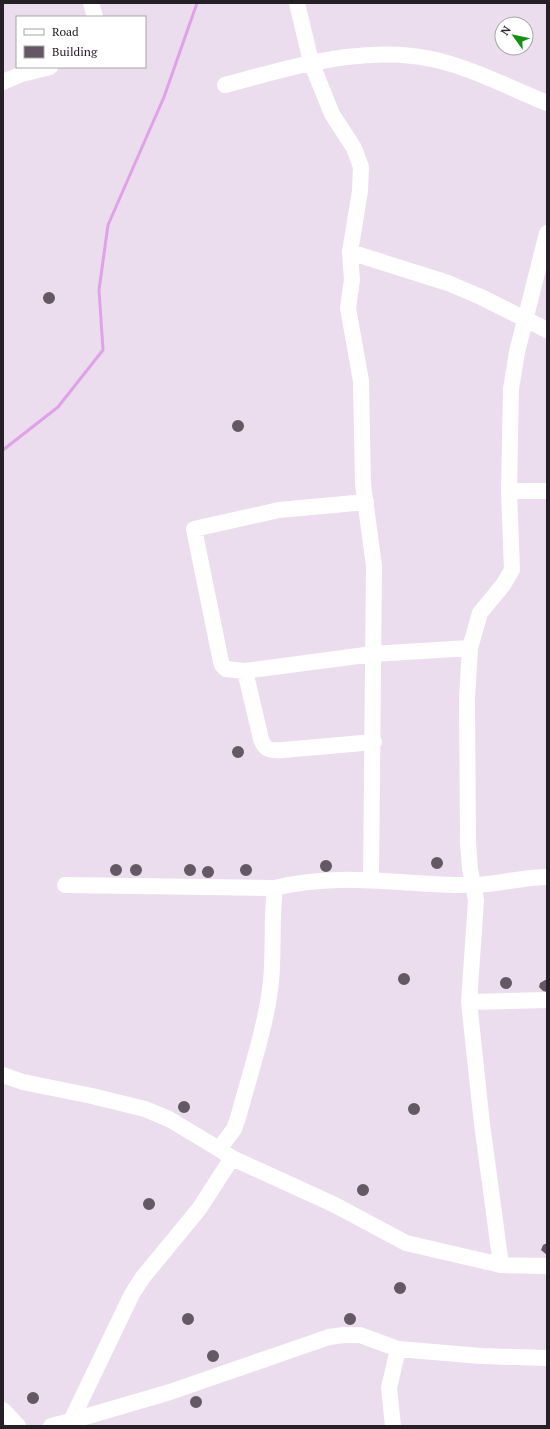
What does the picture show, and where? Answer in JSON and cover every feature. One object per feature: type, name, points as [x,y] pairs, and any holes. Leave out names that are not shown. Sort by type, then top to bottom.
[{"type":"street","points":[[90,3],[96,16]]},
{"type":"street","points":[[296,3],[311,62],[332,114],[354,148],[362,166],[360,191],[350,252],[352,280],[348,308],[361,381],[362,461],[374,566],[374,742],[371,880]]},
{"type":"street","points":[[225,85],[311,62],[364,55],[401,56],[450,63],[547,102]]},
{"type":"street","points":[[3,82],[22,74],[46,68]]},
{"type":"street","points":[[501,1265],[482,1124],[470,1002],[476,900],[468,842],[467,698],[470,648],[480,613],[504,585],[512,570],[509,492],[511,389],[525,318],[547,233]]},
{"type":"street","points":[[350,252],[448,284],[525,318],[547,330]]},
{"type":"street","points":[[509,492],[547,491]]},
{"type":"street","points":[[366,502],[279,510],[194,529],[222,665],[231,670],[245,671],[373,654],[470,648]]},
{"type":"street","points":[[245,671],[261,739],[263,745],[269,750],[374,742]]},
{"type":"street","points":[[65,885],[275,888],[294,883],[371,880],[473,885],[534,877],[547,877]]},
{"type":"street","points":[[71,1421],[132,1294],[143,1276],[198,1209],[225,1153],[238,1118],[264,1017],[271,981],[272,908],[275,888]]},
{"type":"street","points":[[470,1002],[547,1000]]},
{"type":"street","points":[[3,1075],[23,1082],[92,1096],[145,1109],[169,1119],[225,1153],[335,1206],[406,1243],[501,1265],[547,1266]]},
{"type":"street","points":[[52,1426],[170,1392],[328,1337],[360,1335],[398,1349],[481,1356],[547,1358]]},
{"type":"street","points":[[393,1426],[389,1388],[398,1349]]},
{"type":"street","points":[[3,1410],[18,1426]]},
{"type":"building","points":[[47,292],[51,292],[55,298],[51,304],[47,304],[43,300],[43,296]]},
{"type":"building","points":[[236,420],[240,420],[244,426],[240,432],[236,432],[232,428],[232,424]]},
{"type":"building","points":[[236,746],[240,746],[244,752],[240,758],[236,758],[232,754],[232,750]]},
{"type":"building","points":[[435,857],[439,857],[443,863],[439,869],[435,869],[431,865],[431,861]]},
{"type":"building","points":[[324,860],[328,860],[332,866],[328,872],[324,872],[320,868],[320,864]]},
{"type":"building","points":[[114,864],[118,864],[122,870],[118,876],[114,876],[110,872],[110,868]]},
{"type":"building","points":[[134,864],[138,864],[142,870],[138,876],[134,876],[130,872],[130,868]]},
{"type":"building","points":[[188,864],[192,864],[196,870],[192,876],[188,876],[184,872],[184,868]]},
{"type":"building","points":[[244,864],[248,864],[252,870],[248,876],[244,876],[240,872],[240,868]]},
{"type":"building","points":[[206,866],[210,866],[214,872],[210,878],[206,878],[202,874],[202,870]]},
{"type":"building","points":[[402,973],[406,973],[410,979],[406,985],[402,985],[398,981],[398,977]]},
{"type":"building","points":[[504,977],[508,977],[512,983],[508,989],[504,989],[500,985],[500,981]]},
{"type":"building","points":[[547,979],[547,992],[543,991],[539,987],[540,983]]},
{"type":"building","points":[[182,1101],[186,1101],[190,1107],[186,1113],[182,1113],[178,1109],[178,1105]]},
{"type":"building","points":[[412,1103],[416,1103],[420,1109],[416,1115],[412,1115],[408,1111],[408,1107]]},
{"type":"building","points":[[361,1184],[365,1184],[369,1190],[365,1196],[361,1196],[357,1192],[357,1188]]},
{"type":"building","points":[[147,1198],[151,1198],[155,1204],[151,1210],[147,1210],[143,1206],[143,1202]]},
{"type":"building","points":[[547,1243],[547,1255],[541,1250],[543,1245]]},
{"type":"building","points":[[398,1282],[402,1282],[406,1288],[402,1294],[398,1294],[394,1290],[394,1286]]},
{"type":"building","points":[[186,1313],[190,1313],[194,1319],[190,1325],[186,1325],[182,1321],[182,1317]]},
{"type":"building","points":[[348,1313],[352,1313],[356,1319],[352,1325],[348,1325],[344,1321],[344,1317]]},
{"type":"building","points":[[211,1350],[215,1350],[219,1356],[215,1362],[211,1362],[207,1358],[207,1354]]},
{"type":"building","points":[[31,1392],[35,1392],[39,1398],[35,1404],[31,1404],[27,1400],[27,1396]]},
{"type":"building","points":[[194,1396],[198,1396],[202,1402],[198,1408],[194,1408],[190,1404],[190,1400]]},
{"type":"waterway","points":[[3,450],[58,407],[103,350],[99,290],[108,225],[164,97],[197,3]]}]
